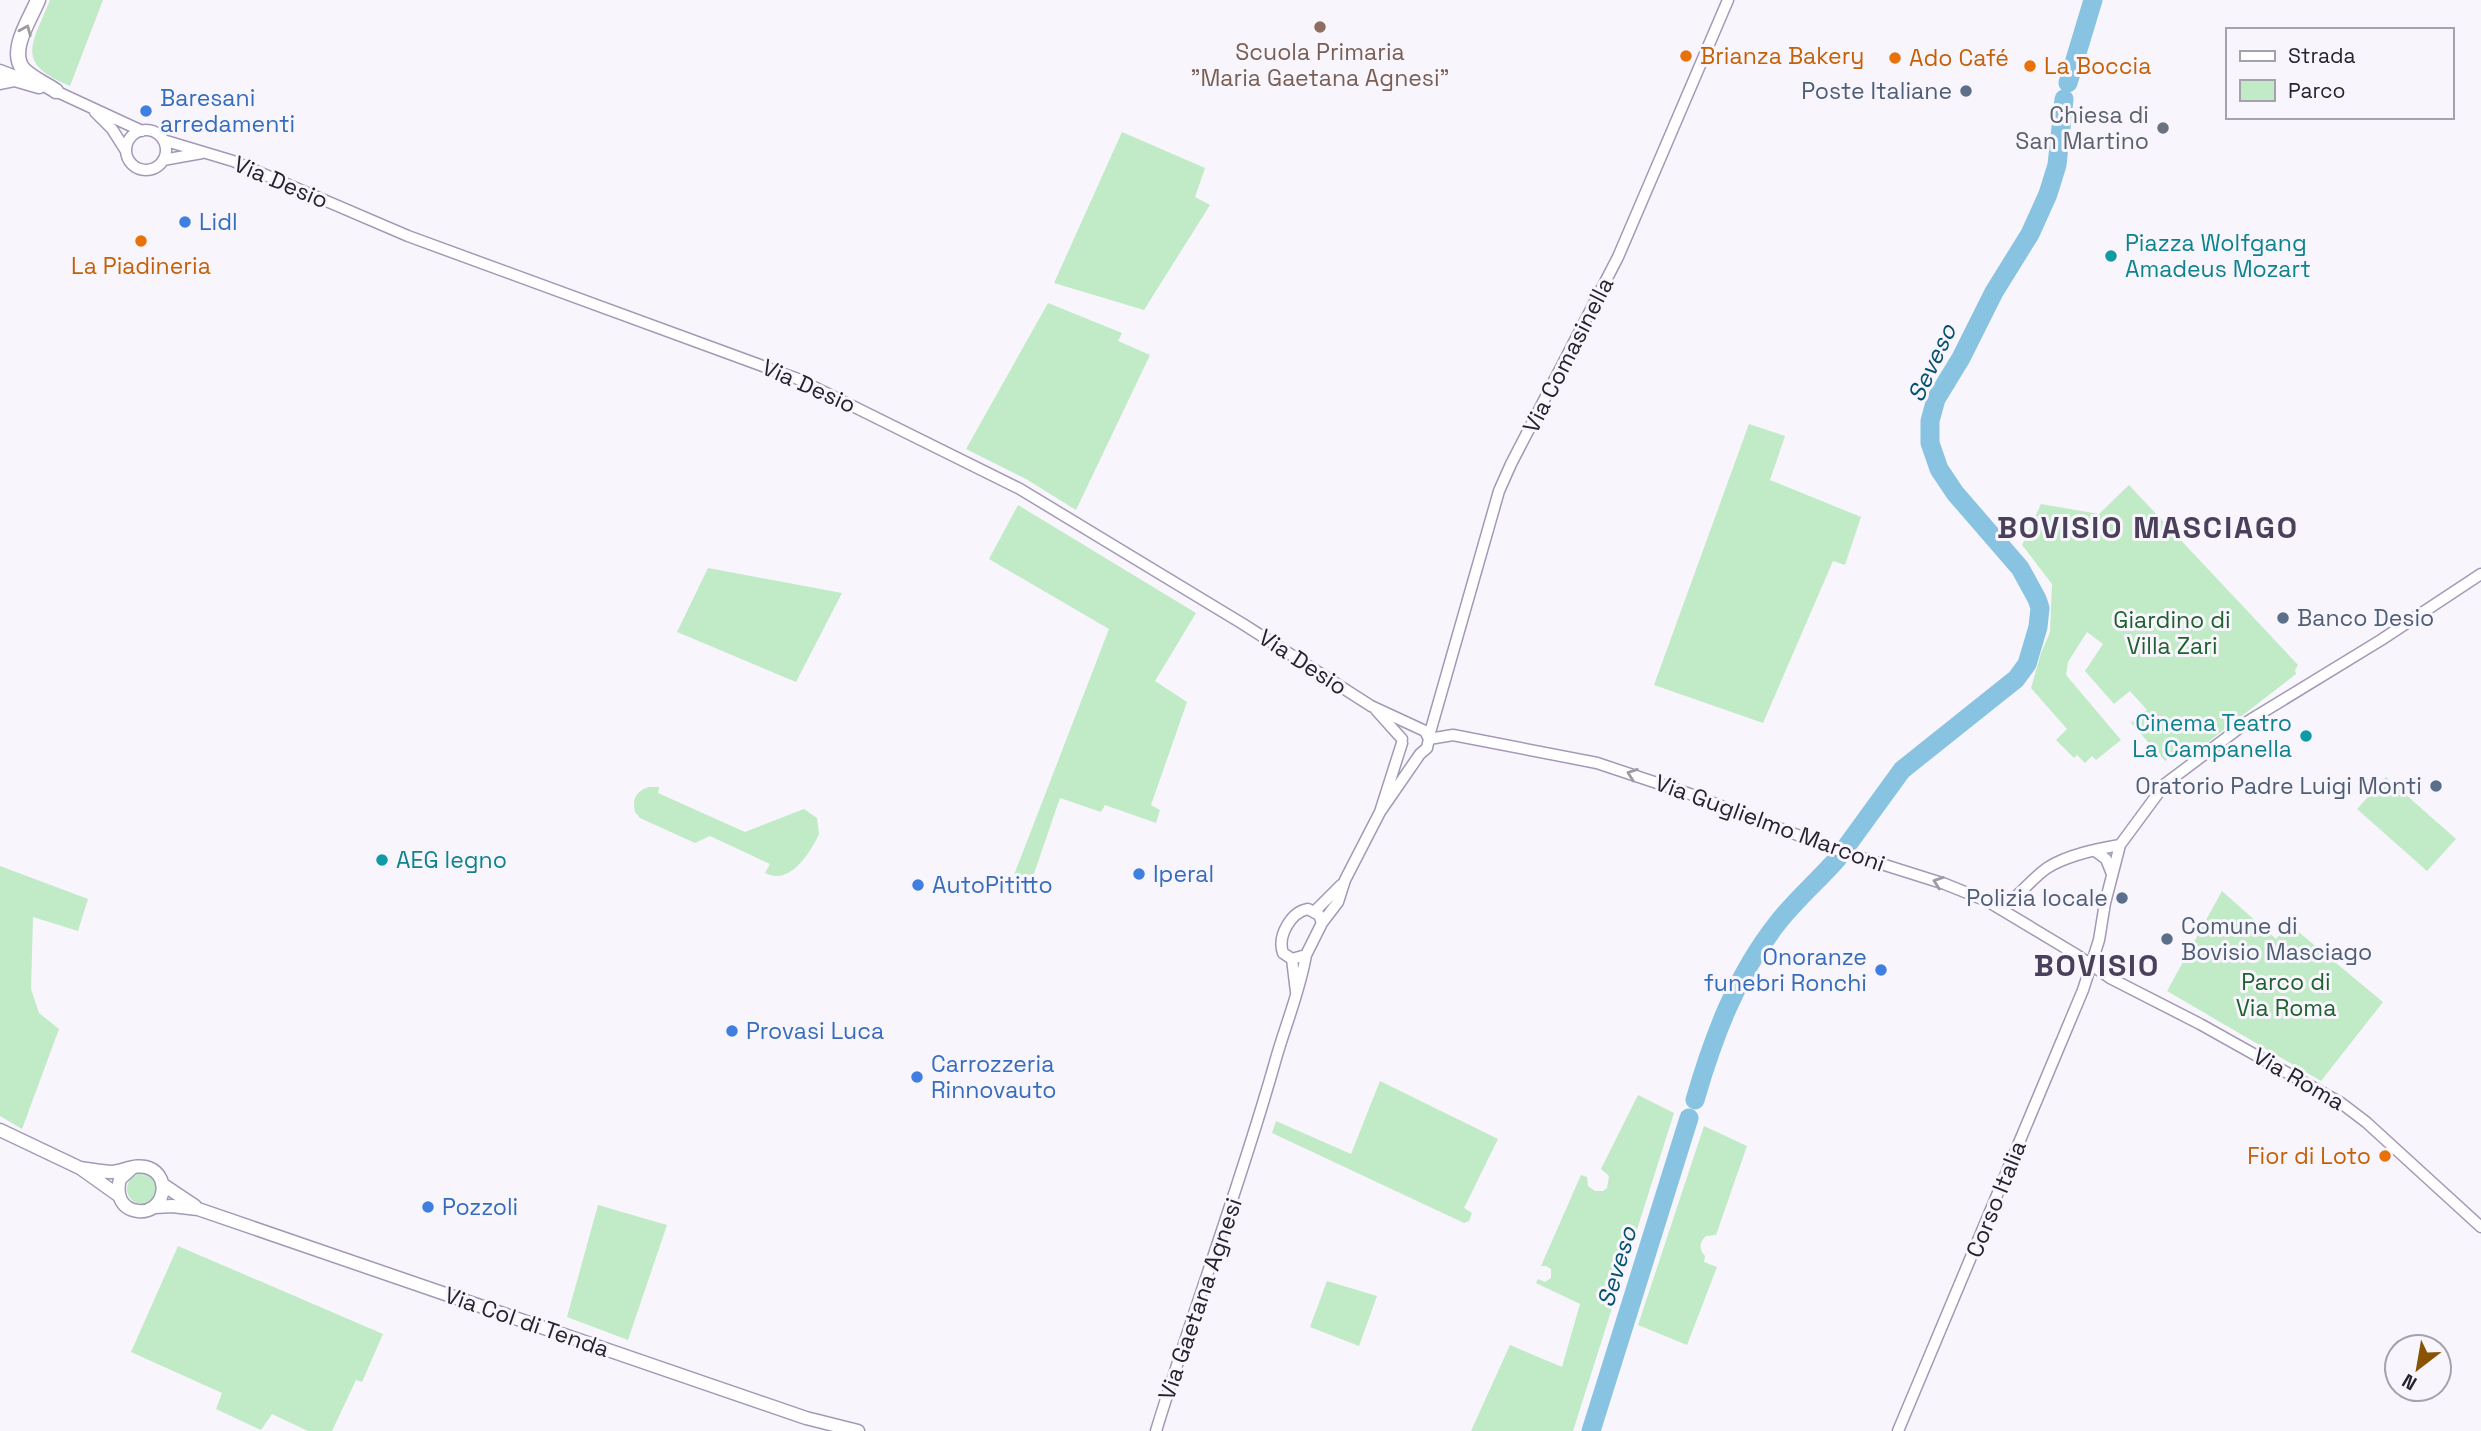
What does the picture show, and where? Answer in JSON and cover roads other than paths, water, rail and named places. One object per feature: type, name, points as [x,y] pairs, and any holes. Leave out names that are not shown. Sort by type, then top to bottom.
[{"type":"highway","points":[[38,0],[18,49],[19,63],[25,71],[55,90]]},
{"type":"highway","points":[[0,82],[15,79],[55,90]]},
{"type":"main road","name":"Via Col di Tenda","points":[[0,1130],[80,1168],[118,1195],[127,1207],[133,1210],[141,1212],[155,1207],[172,1206],[198,1209],[806,1418],[858,1431]]},
{"type":"main road","name":"Via Col di Tenda","points":[[80,1168],[111,1172],[142,1166],[149,1168],[156,1172],[162,1184],[198,1209]]},
{"type":"main road","points":[[118,1195],[120,1179],[132,1168]]},
{"type":"main road","points":[[155,1207],[163,1192],[162,1184]]},
{"type":"street","name":"Via Comasinella","points":[[1423,733],[1434,719],[1503,482],[1623,248],[1728,0]]},
{"type":"street","points":[[0,70],[55,90],[142,131],[154,132],[163,140],[166,153],[163,160],[155,168],[142,170],[131,162],[112,129],[93,110]]},
{"type":"street","points":[[126,151],[130,138],[142,131]]},
{"type":"street","name":"Via Desio","points":[[163,140],[267,174],[408,236],[798,379],[1020,489],[1243,624],[1371,706],[1396,716],[1423,733]]},
{"type":"street","name":"Via Desio","points":[[163,160],[205,152]]},
{"type":"street","points":[[2001,908],[2048,867],[2120,845],[2165,783],[2250,720],[2381,640],[2481,574]]},
{"type":"street","name":"Via Desio","points":[[1371,706],[1402,741]]},
{"type":"street","points":[[1296,995],[1306,955],[1322,923],[1338,902],[1345,880],[1380,812],[1419,754],[1427,748],[1423,733],[1406,731],[1380,812]]},
{"type":"street","name":"Via Guglielmo Marconi","points":[[1423,733],[1453,735],[1597,763],[1690,794],[1834,849],[1944,884],[2001,908],[2093,965]]},
{"type":"street","points":[[1402,741],[1406,751],[1419,754]]},
{"type":"street","name":"Corso Italia","points":[[1898,1431],[2093,965],[2106,897],[2120,845]]},
{"type":"street","points":[[2095,851],[2106,859],[2112,874]]},
{"type":"street","points":[[1315,911],[1345,880]]},
{"type":"street","points":[[1306,955],[1292,959],[1283,953],[1282,938],[1294,916],[1301,910],[1315,911]]},
{"type":"street","points":[[1315,911],[1322,923]]},
{"type":"street","points":[[1292,959],[1296,995]]},
{"type":"street","name":"Via Roma","points":[[2093,965],[2110,978],[2211,1030],[2341,1103],[2366,1122],[2481,1227]]},
{"type":"street","name":"Via Gaetana Agnesi","points":[[1156,1431],[1244,1168],[1296,995]]},
{"type":"waterway","name":"Seveso","points":[[2068,83],[2093,0]]},
{"type":"waterway","name":"Seveso","points":[[1846,847],[1902,770],[2016,679],[2027,664],[2038,627],[2040,608],[2020,568],[1955,493],[1939,469],[1930,443],[1930,421],[1936,399],[1961,358],[1994,292],[2030,234],[2048,194],[2057,165],[2064,99]]},
{"type":"waterway","name":"Seveso","points":[[1695,1100],[1727,1008],[1749,965],[1783,916],[1838,858]]},
{"type":"waterway","name":"Seveso","points":[[1591,1431],[1689,1118]]},
{"type":"place","name":"Scuola Primaria \"Maria Gaetana Agnesi\"","points":[[1320,27]]},
{"type":"place","name":"Brianza Bakery","points":[[1686,56]]},
{"type":"place","name":"Ado Café","points":[[1895,58]]},
{"type":"place","name":"La Boccia","points":[[2030,66]]},
{"type":"place","name":"Poste Italiane","points":[[1966,91]]},
{"type":"place","name":"Baresani arredamenti","points":[[146,111]]},
{"type":"place","name":"Chiesa di San Martino","points":[[2163,128]]},
{"type":"place","name":"Lidl","points":[[185,222]]},
{"type":"place","name":"La Piadineria","points":[[141,241]]},
{"type":"place","name":"Piazza Wolfgang Amadeus Mozart","points":[[2111,256]]},
{"type":"place","name":"Banco Desio","points":[[2283,618]]},
{"type":"place","name":"Cinema Teatro La Campanella","points":[[2306,736]]},
{"type":"place","name":"Oratorio Padre Luigi Monti","points":[[2436,786]]},
{"type":"place","name":"AEG legno","points":[[382,860]]},
{"type":"place","name":"Iperal","points":[[1139,874]]},
{"type":"place","name":"AutoPititto","points":[[918,885]]},
{"type":"place","name":"Polizia locale","points":[[2122,898]]},
{"type":"place","name":"Comune di Bovisio Masciago","points":[[2167,939]]},
{"type":"place","name":"Onoranze funebri Ronchi","points":[[1881,970]]},
{"type":"place","name":"Provasi Luca","points":[[732,1031]]},
{"type":"place","name":"Carrozzeria Rinnovauto","points":[[917,1077]]},
{"type":"place","name":"Fior di Loto","points":[[2385,1156]]},
{"type":"place","name":"Pozzoli","points":[[428,1207]]},
{"type":"district","name":"BOVISIO MASCIAGO","points":[[2148,528]]},
{"type":"district","name":"BOVISIO","points":[[2097,966]]},
{"type":"park label","name":"Giardino di Villa Zari","points":[[2172,633]]},
{"type":"park label","name":"Parco di Via Roma","points":[[2286,995]]}]
